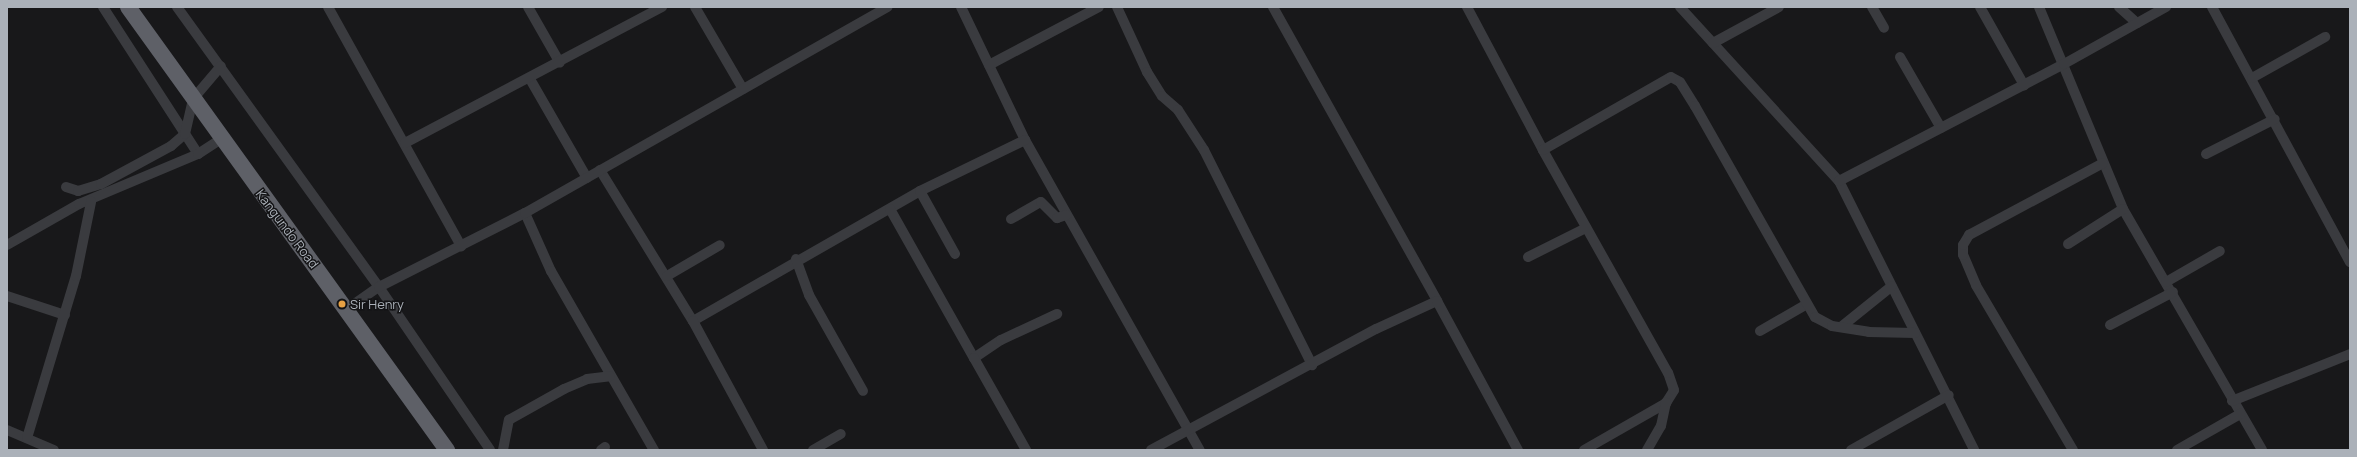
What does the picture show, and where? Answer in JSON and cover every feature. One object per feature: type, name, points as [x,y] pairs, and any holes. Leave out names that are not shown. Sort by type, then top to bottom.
[{"type":"highway","name":"Kangundo Road","points":[[128,7],[221,139],[347,309],[447,450]]},
{"type":"street","points":[[103,7],[198,154]]},
{"type":"street","points":[[177,7],[379,287],[490,450]]},
{"type":"street","points":[[328,7],[405,142],[461,246]]},
{"type":"street","points":[[528,7],[560,63]]},
{"type":"street","points":[[405,142],[530,79],[662,7]]},
{"type":"street","points":[[695,7],[743,89]]},
{"type":"street","points":[[347,309],[379,287],[525,213],[888,7]]},
{"type":"street","points":[[961,7],[1026,140],[1200,450]]},
{"type":"street","points":[[989,65],[1099,7]]},
{"type":"street","points":[[1117,7],[1150,78],[1162,96],[1178,110],[1204,150],[1312,365]]},
{"type":"street","points":[[1273,7],[1437,301],[1518,450]]},
{"type":"street","points":[[1467,7],[1543,150],[1668,373],[1674,390],[1666,402],[1660,426],[1647,450]]},
{"type":"street","points":[[1680,7],[1839,181],[1915,333],[1949,395],[1974,450]]},
{"type":"street","points":[[1713,43],[1766,10],[1779,7]]},
{"type":"street","points":[[1872,7],[1884,28]]},
{"type":"street","points":[[1980,7],[2024,85]]},
{"type":"street","points":[[2039,7],[2123,209],[2172,292],[2232,401],[2262,450]]},
{"type":"street","points":[[2119,7],[2138,23]]},
{"type":"street","points":[[1839,181],[2064,64],[2166,7]]},
{"type":"street","points":[[2212,7],[2275,119],[2350,262]]},
{"type":"street","points":[[2252,78],[2325,37]]},
{"type":"street","points":[[1900,57],[1941,128]]},
{"type":"street","points":[[66,187],[78,191],[101,184],[153,158],[185,134],[193,99],[221,66]]},
{"type":"street","points":[[1543,150],[1671,77],[1680,82],[1695,106],[1806,304],[1816,317],[1841,327],[1869,332],[1915,333]]},
{"type":"street","points":[[530,79],[587,178]]},
{"type":"street","points":[[2206,154],[2275,119]]},
{"type":"street","points":[[7,245],[79,204],[90,202],[112,189],[198,154],[221,139]]},
{"type":"street","points":[[693,321],[796,260],[890,210],[920,191],[1026,140]]},
{"type":"street","points":[[2073,450],[1976,285],[1963,255],[1963,245],[1969,235],[2103,163]]},
{"type":"street","points":[[600,170],[667,276],[764,450]]},
{"type":"street","points":[[920,191],[955,254]]},
{"type":"street","points":[[27,438],[64,315],[90,202]]},
{"type":"street","points":[[1011,219],[1041,202],[1057,218],[1067,215]]},
{"type":"street","points":[[2068,244],[2123,209]]},
{"type":"street","points":[[890,210],[1026,450]]},
{"type":"street","points":[[525,213],[552,271],[610,376],[654,450]]},
{"type":"street","points":[[1528,257],[1586,228]]},
{"type":"street","points":[[667,276],[720,245]]},
{"type":"street","points":[[2166,282],[2220,251]]},
{"type":"street","points":[[796,260],[809,295],[863,391]]},
{"type":"street","points":[[1841,327],[1892,286]]},
{"type":"street","points":[[2110,325],[2172,292]]},
{"type":"street","points":[[7,296],[64,315]]},
{"type":"street","points":[[1151,450],[1188,428],[1312,365],[1376,329],[1437,301]]},
{"type":"street","points":[[1760,331],[1806,304]]},
{"type":"street","points":[[974,358],[1001,340],[1057,314]]},
{"type":"street","points":[[2232,401],[2350,354]]},
{"type":"street","points":[[503,450],[509,420],[564,389],[587,379],[610,376]]},
{"type":"street","points":[[1851,450],[1949,395]]},
{"type":"street","points":[[1584,450],[1666,402]]},
{"type":"street","points":[[2177,450],[2240,414]]},
{"type":"street","points":[[7,430],[54,450]]},
{"type":"street","points":[[813,450],[841,434]]},
{"type":"place","name":"Sir Henry","points":[[342,304]]}]
